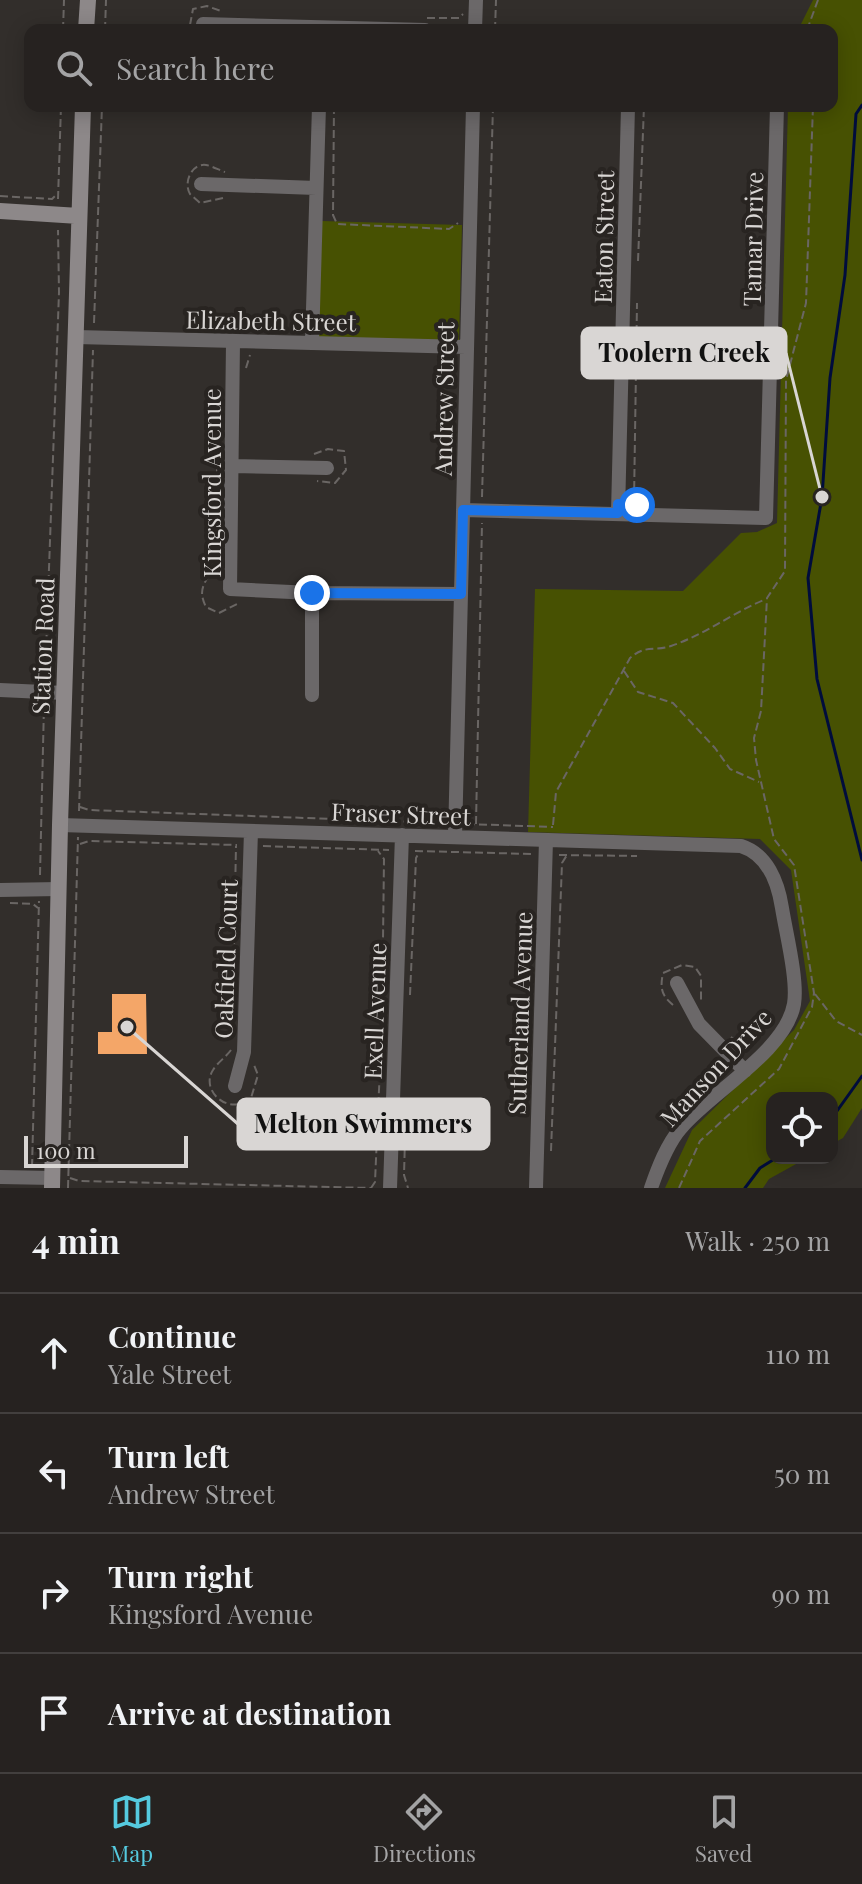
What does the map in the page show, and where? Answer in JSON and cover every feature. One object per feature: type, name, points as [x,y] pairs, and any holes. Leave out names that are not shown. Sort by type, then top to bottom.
[{"type":"street","points":[[86,24],[88,0]]},
{"type":"street","points":[[475,24],[476,0]]},
{"type":"street","name":"Station Road","points":[[58,1181],[60,825],[83,112]]},
{"type":"street","points":[[312,343],[319,112]]},
{"type":"street","name":"Andrew Street","points":[[455,830],[473,112]]},
{"type":"street","name":"Eaton Street","points":[[618,509],[628,112]]},
{"type":"street","name":"Tamar Drive","points":[[618,509],[766,518],[777,112]]},
{"type":"street","points":[[201,184],[316,188]]},
{"type":"street","points":[[0,211],[79,216]]},
{"type":"street","name":"Elizabeth Street","points":[[76,337],[99,336],[233,347],[312,343],[466,347]]},
{"type":"street","name":"Kingsford Avenue","points":[[233,347],[230,589],[461,594]]},
{"type":"street","points":[[233,466],[327,468]]},
{"type":"street","points":[[463,510],[486,506],[618,509]]},
{"type":"street","points":[[312,593],[312,695]]},
{"type":"street","points":[[0,690],[65,693]]},
{"type":"street","name":"Fraser Street","points":[[60,825],[251,838],[402,843],[455,830],[548,840],[741,846]]},
{"type":"street","name":"Oakfield Court","points":[[235,1086],[244,1052],[251,838]]},
{"type":"street","name":"Sutherland Avenue","points":[[536,1188],[548,840]]},
{"type":"street","name":"Exell Avenue","points":[[390,1188],[402,843]]},
{"type":"street","name":"Manson Drive","points":[[651,1188],[680,1128],[789,1024],[795,1002],[780,898],[774,878],[752,849],[741,846]]},
{"type":"street","points":[[0,890],[59,889]]},
{"type":"street","points":[[677,983],[699,1024],[741,1067]]},
{"type":"street","points":[[0,1177],[58,1181]]},
{"type":"path","points":[[63,24],[64,0]]},
{"type":"path","points":[[105,24],[106,0]]},
{"type":"path","points":[[495,24],[496,0]]},
{"type":"path","points":[[809,24],[818,0]]},
{"type":"path","points":[[32,1178],[59,292],[61,112]]},
{"type":"path","points":[[58,1181],[78,845],[93,350],[99,336],[95,319],[102,112]]},
{"type":"path","points":[[334,112],[333,215],[337,224],[449,229],[459,222]]},
{"type":"path","points":[[476,824],[486,506],[482,496],[493,112]]},
{"type":"path","points":[[638,260],[644,112]]},
{"type":"path","points":[[679,1188],[700,1141],[779,1069],[812,1007],[814,993],[794,865],[774,839],[760,782],[754,738],[761,711],[767,598],[785,571],[786,380],[806,303],[813,112]]},
{"type":"path","points":[[226,197],[200,203],[187,184],[190,173],[204,164],[234,174]]},
{"type":"path","points":[[0,196],[52,199],[58,194]]},
{"type":"path","points":[[618,509],[637,505],[633,500],[637,290]]},
{"type":"path","points":[[95,319],[99,336]]},
{"type":"path","points":[[233,347],[252,353],[247,360],[246,374]]},
{"type":"path","points":[[219,397],[214,567],[201,596],[206,607],[219,613],[240,602]]},
{"type":"path","points":[[310,480],[335,483],[346,470],[344,451],[328,449],[312,454]]},
{"type":"path","points":[[548,840],[556,792],[630,658],[640,649],[668,647],[713,629],[739,610],[767,598]]},
{"type":"path","points":[[623,670],[638,692],[673,703],[730,769],[760,782]]},
{"type":"path","points":[[79,807],[455,830],[476,824],[548,840],[567,855],[641,856]]},
{"type":"path","points":[[78,845],[89,841],[251,838],[377,850],[402,843],[421,851],[548,840]]},
{"type":"path","points":[[58,1181],[371,1188],[375,1182],[382,1021],[384,859],[377,850]]},
{"type":"path","points":[[410,999],[416,858],[421,851]]},
{"type":"path","points":[[550,1157],[562,863],[567,855]]},
{"type":"path","points":[[0,903],[33,904],[39,909]]},
{"type":"path","points":[[814,993],[836,1021],[862,1035]]},
{"type":"path","points":[[741,1067],[749,1051]]},
{"type":"path","points":[[406,1102],[404,1175],[408,1188]]},
{"type":"path","points":[[58,1181],[68,1188]]},
{"type":"green space","points":[[813,0],[862,0],[862,1108],[843,1138],[838,1141],[838,1092],[766,1092],[766,1164],[796,1164],[769,1179],[763,1188],[665,1188],[692,1130],[794,1030],[810,1001],[791,870],[760,839],[528,832],[535,589],[683,591],[741,533],[757,532],[777,523],[788,112],[838,112],[838,24],[801,24]]},
{"type":"green space","points":[[322,221],[462,225],[459,341],[318,337]]},
{"type":"building","points":[[112,994],[146,994],[147,1054],[98,1054],[98,1032],[112,1032]]},
{"type":"waterway","points":[[862,105],[856,114],[845,275],[830,378],[822,497],[808,578],[817,679],[862,860]]},
{"type":"waterway","points":[[838,1110],[862,1076]]},
{"type":"waterway","points":[[745,1188],[766,1164]]},
{"type":"place","name":"Toolern Creek","points":[[822,497]]},
{"type":"place","name":"Melton Swimmers","points":[[127,1027]]},
{"type":"route","points":[[312,593],[461,594],[463,510],[618,513],[618,504],[637,505]]}]
